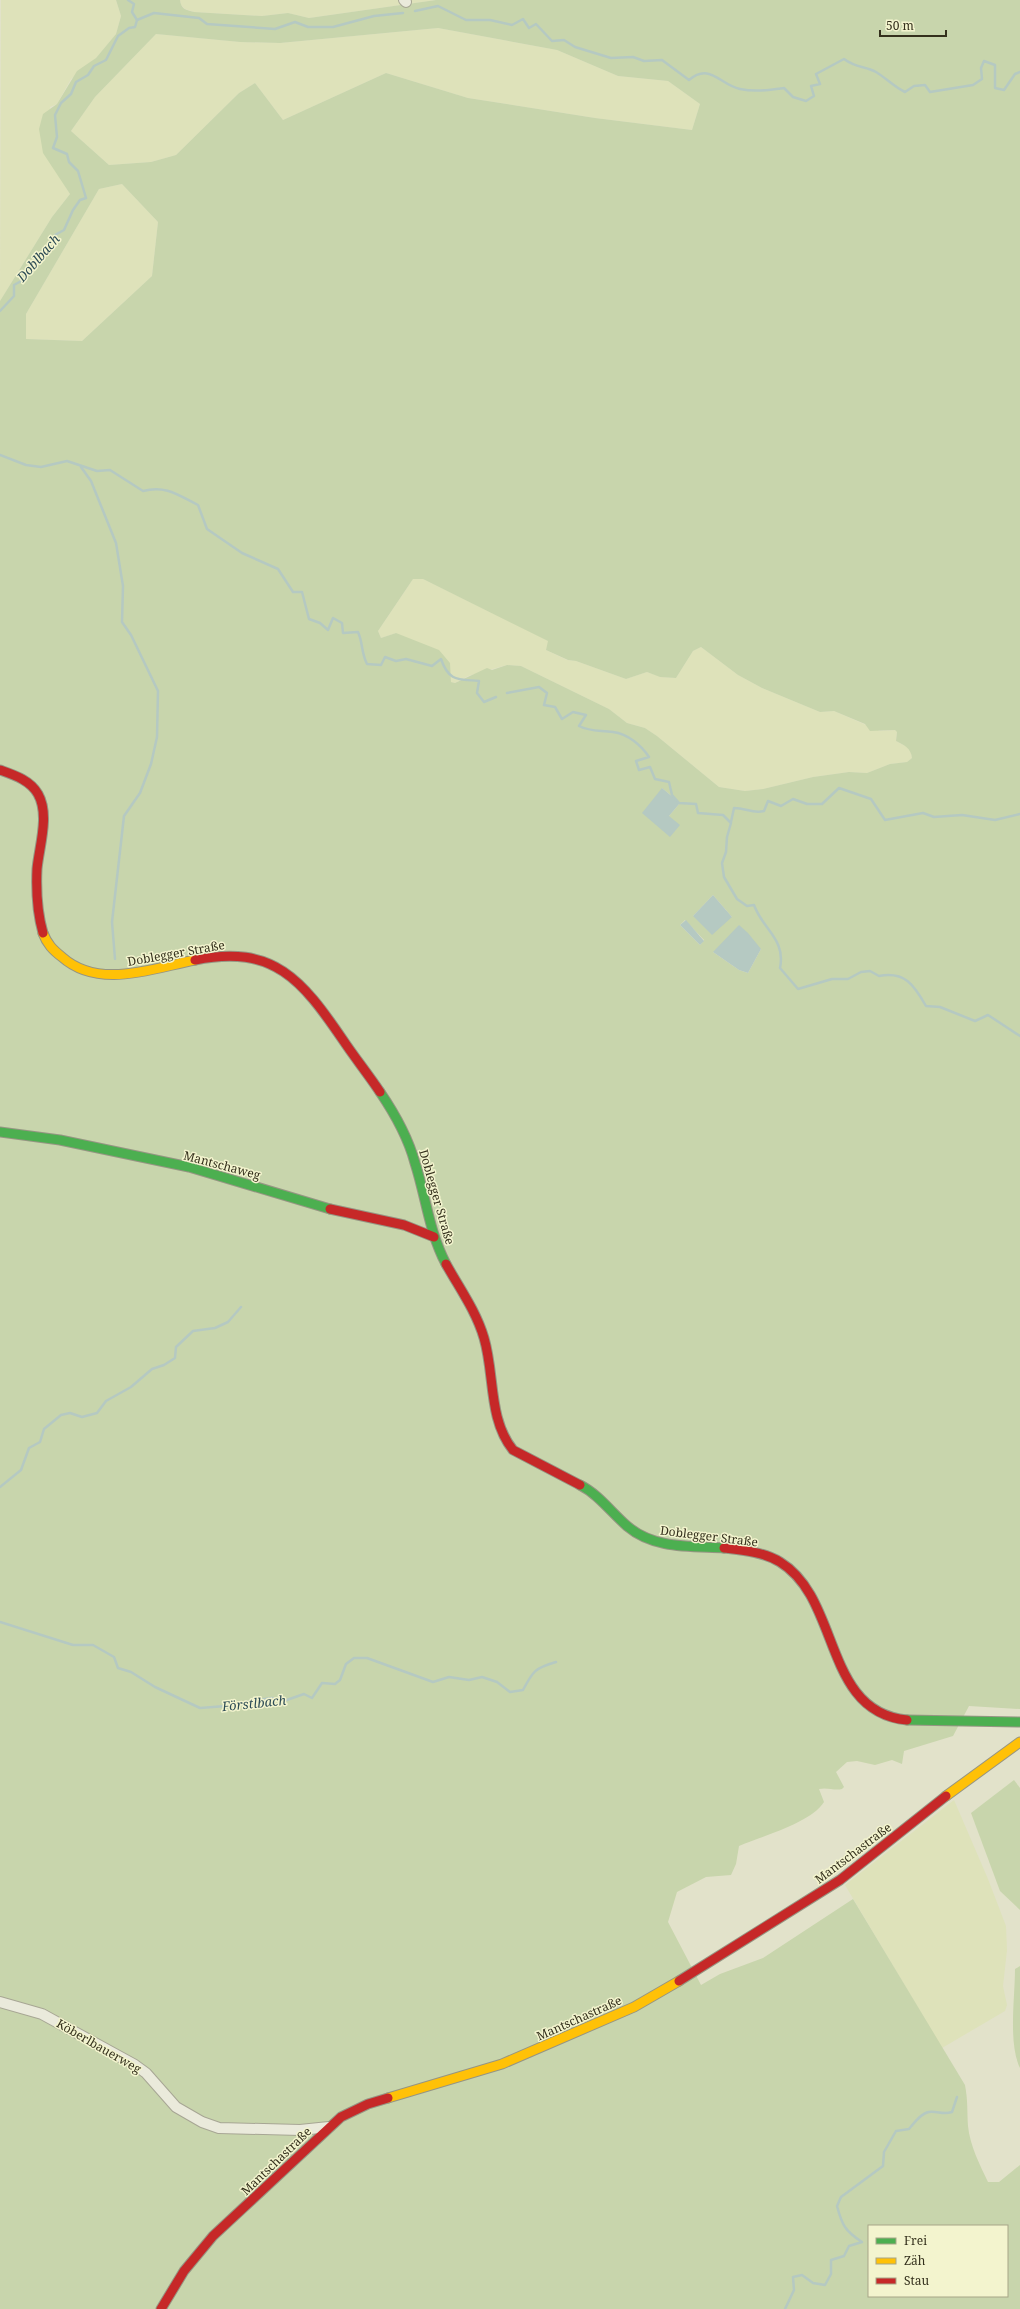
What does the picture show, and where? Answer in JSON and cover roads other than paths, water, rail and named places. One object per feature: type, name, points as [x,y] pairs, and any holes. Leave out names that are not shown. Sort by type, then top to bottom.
[{"type":"street","name":"Doblegger Straße","points":[[0,770],[24,780],[38,793],[42,801],[44,821],[37,870],[37,906],[44,937],[54,952],[77,967],[106,974],[141,973],[194,960],[228,954],[257,959],[286,974],[309,993],[369,1077],[406,1136],[415,1161],[434,1237],[480,1328],[490,1362],[499,1427],[506,1442],[513,1450],[594,1492],[621,1521],[651,1541],[677,1546],[756,1553],[786,1565],[799,1581],[821,1619],[852,1688],[859,1697],[878,1712],[894,1718],[914,1721],[1020,1722]]},
{"type":"street","name":"Mantschaweg","points":[[0,1132],[60,1140],[189,1167],[229,1178],[316,1206],[404,1225],[434,1237]]},
{"type":"street","name":"Mantschastraße","points":[[161,2309],[184,2271],[213,2236],[270,2185],[329,2127],[354,2109],[502,2064],[634,2007],[734,1948],[840,1880],[953,1790],[1020,1742]]},
{"type":"street","name":"Köberlbauerweg","points":[[0,2002],[42,2014],[135,2064],[146,2073],[176,2106],[202,2122],[219,2128],[230,2129],[300,2130],[329,2127]]},
{"type":"street","points":[[300,2130],[312,2144]]},
{"type":"water","points":[[662,788],[680,803],[669,816],[680,825],[670,837],[642,813]]},
{"type":"water","points":[[713,895],[732,917],[712,935],[693,916]]},
{"type":"water","points":[[686,920],[704,941],[700,945],[680,925]]},
{"type":"water","points":[[739,925],[748,933],[761,949],[748,973],[739,970],[713,952]]},
{"type":"waterway","name":"Doblbach","points":[[0,311],[14,296],[14,285],[23,280],[39,254],[50,245],[55,235],[64,230],[73,210],[80,200],[86,198],[78,171],[69,162],[67,154],[53,148],[57,137],[55,115],[61,103],[71,94],[76,82],[88,75],[94,66],[106,60],[118,36],[129,28],[135,27],[137,20],[132,12],[134,4],[128,0]]},
{"type":"waterway","points":[[415,11],[438,6],[466,20],[490,20],[512,25],[523,19],[529,28],[536,24],[552,41],[564,40],[575,47],[611,58],[633,57],[644,61],[662,60],[689,80],[696,75],[703,73],[715,76],[733,87],[740,89],[757,91],[784,88],[793,97],[806,101],[814,96],[811,86],[820,84],[816,74],[844,59],[853,64],[876,72],[897,88],[905,92],[914,86],[925,85],[930,92],[973,85],[982,79],[981,68],[984,61],[995,65],[995,88],[1004,90],[1015,74],[1020,72]]},
{"type":"waterway","points":[[137,20],[154,13],[199,18],[207,24],[275,29],[295,22],[308,27],[333,27],[374,16],[403,13]]},
{"type":"waterway","points":[[0,455],[26,465],[41,467],[67,461],[97,471],[110,470],[143,491],[158,489],[172,492],[198,505],[207,529],[242,553],[278,569],[293,592],[302,592],[309,619],[320,623],[328,630],[333,618],[342,623],[343,633],[358,632],[367,664],[381,665],[385,657],[396,661],[406,659],[432,666],[441,659],[447,672],[451,676],[460,679],[479,681],[477,693],[484,702],[496,697]]},
{"type":"waterway","points":[[81,467],[91,481],[116,543],[123,586],[122,622],[131,635],[158,691],[157,737],[151,764],[140,793],[124,816],[112,922],[115,959]]},
{"type":"waterway","points":[[507,693],[539,687],[547,693],[544,705],[555,707],[562,719],[573,712],[586,715],[579,726],[592,730],[608,731],[624,735],[638,744],[649,757],[636,761],[639,770],[650,767],[655,779],[669,782],[672,795],[679,803],[696,804],[698,813],[723,815],[731,823],[727,837],[726,852],[722,863],[724,877],[737,899],[747,906],[754,905],[780,949],[780,968],[798,989],[832,979],[848,979],[861,972],[870,971],[879,976],[896,976],[908,981],[926,1006],[940,1007],[975,1021],[988,1015],[1020,1036]]},
{"type":"waterway","points":[[731,822],[734,808],[760,812],[764,811],[768,801],[781,806],[793,799],[807,804],[822,804],[839,788],[871,799],[885,820],[923,813],[934,817],[962,815],[995,820],[1020,814]]},
{"type":"waterway","points":[[0,1487],[21,1470],[29,1448],[40,1442],[44,1429],[61,1415],[70,1413],[82,1417],[97,1413],[106,1401],[131,1387],[152,1369],[164,1365],[175,1358],[176,1347],[193,1331],[215,1328],[228,1322],[241,1307]]},
{"type":"waterway","name":"Förstlbach","points":[[0,1622],[73,1645],[93,1645],[114,1657],[118,1668],[131,1672],[155,1687],[200,1708],[239,1705],[250,1701],[272,1698],[281,1702],[304,1694],[312,1698],[322,1683],[335,1684],[340,1680],[346,1664],[354,1658],[367,1658],[433,1682],[449,1677],[469,1680],[482,1677],[497,1682],[510,1692],[523,1690],[529,1678],[535,1671],[543,1666],[556,1662]]},
{"type":"waterway","points":[[785,2309],[794,2290],[793,2277],[802,2275],[813,2283],[825,2285],[831,2274],[831,2260],[844,2256],[849,2246],[862,2242],[848,2231],[843,2223],[837,2206],[841,2197],[883,2166],[884,2152],[896,2131],[909,2129],[923,2114],[929,2112],[952,2112],[957,2097]]}]
